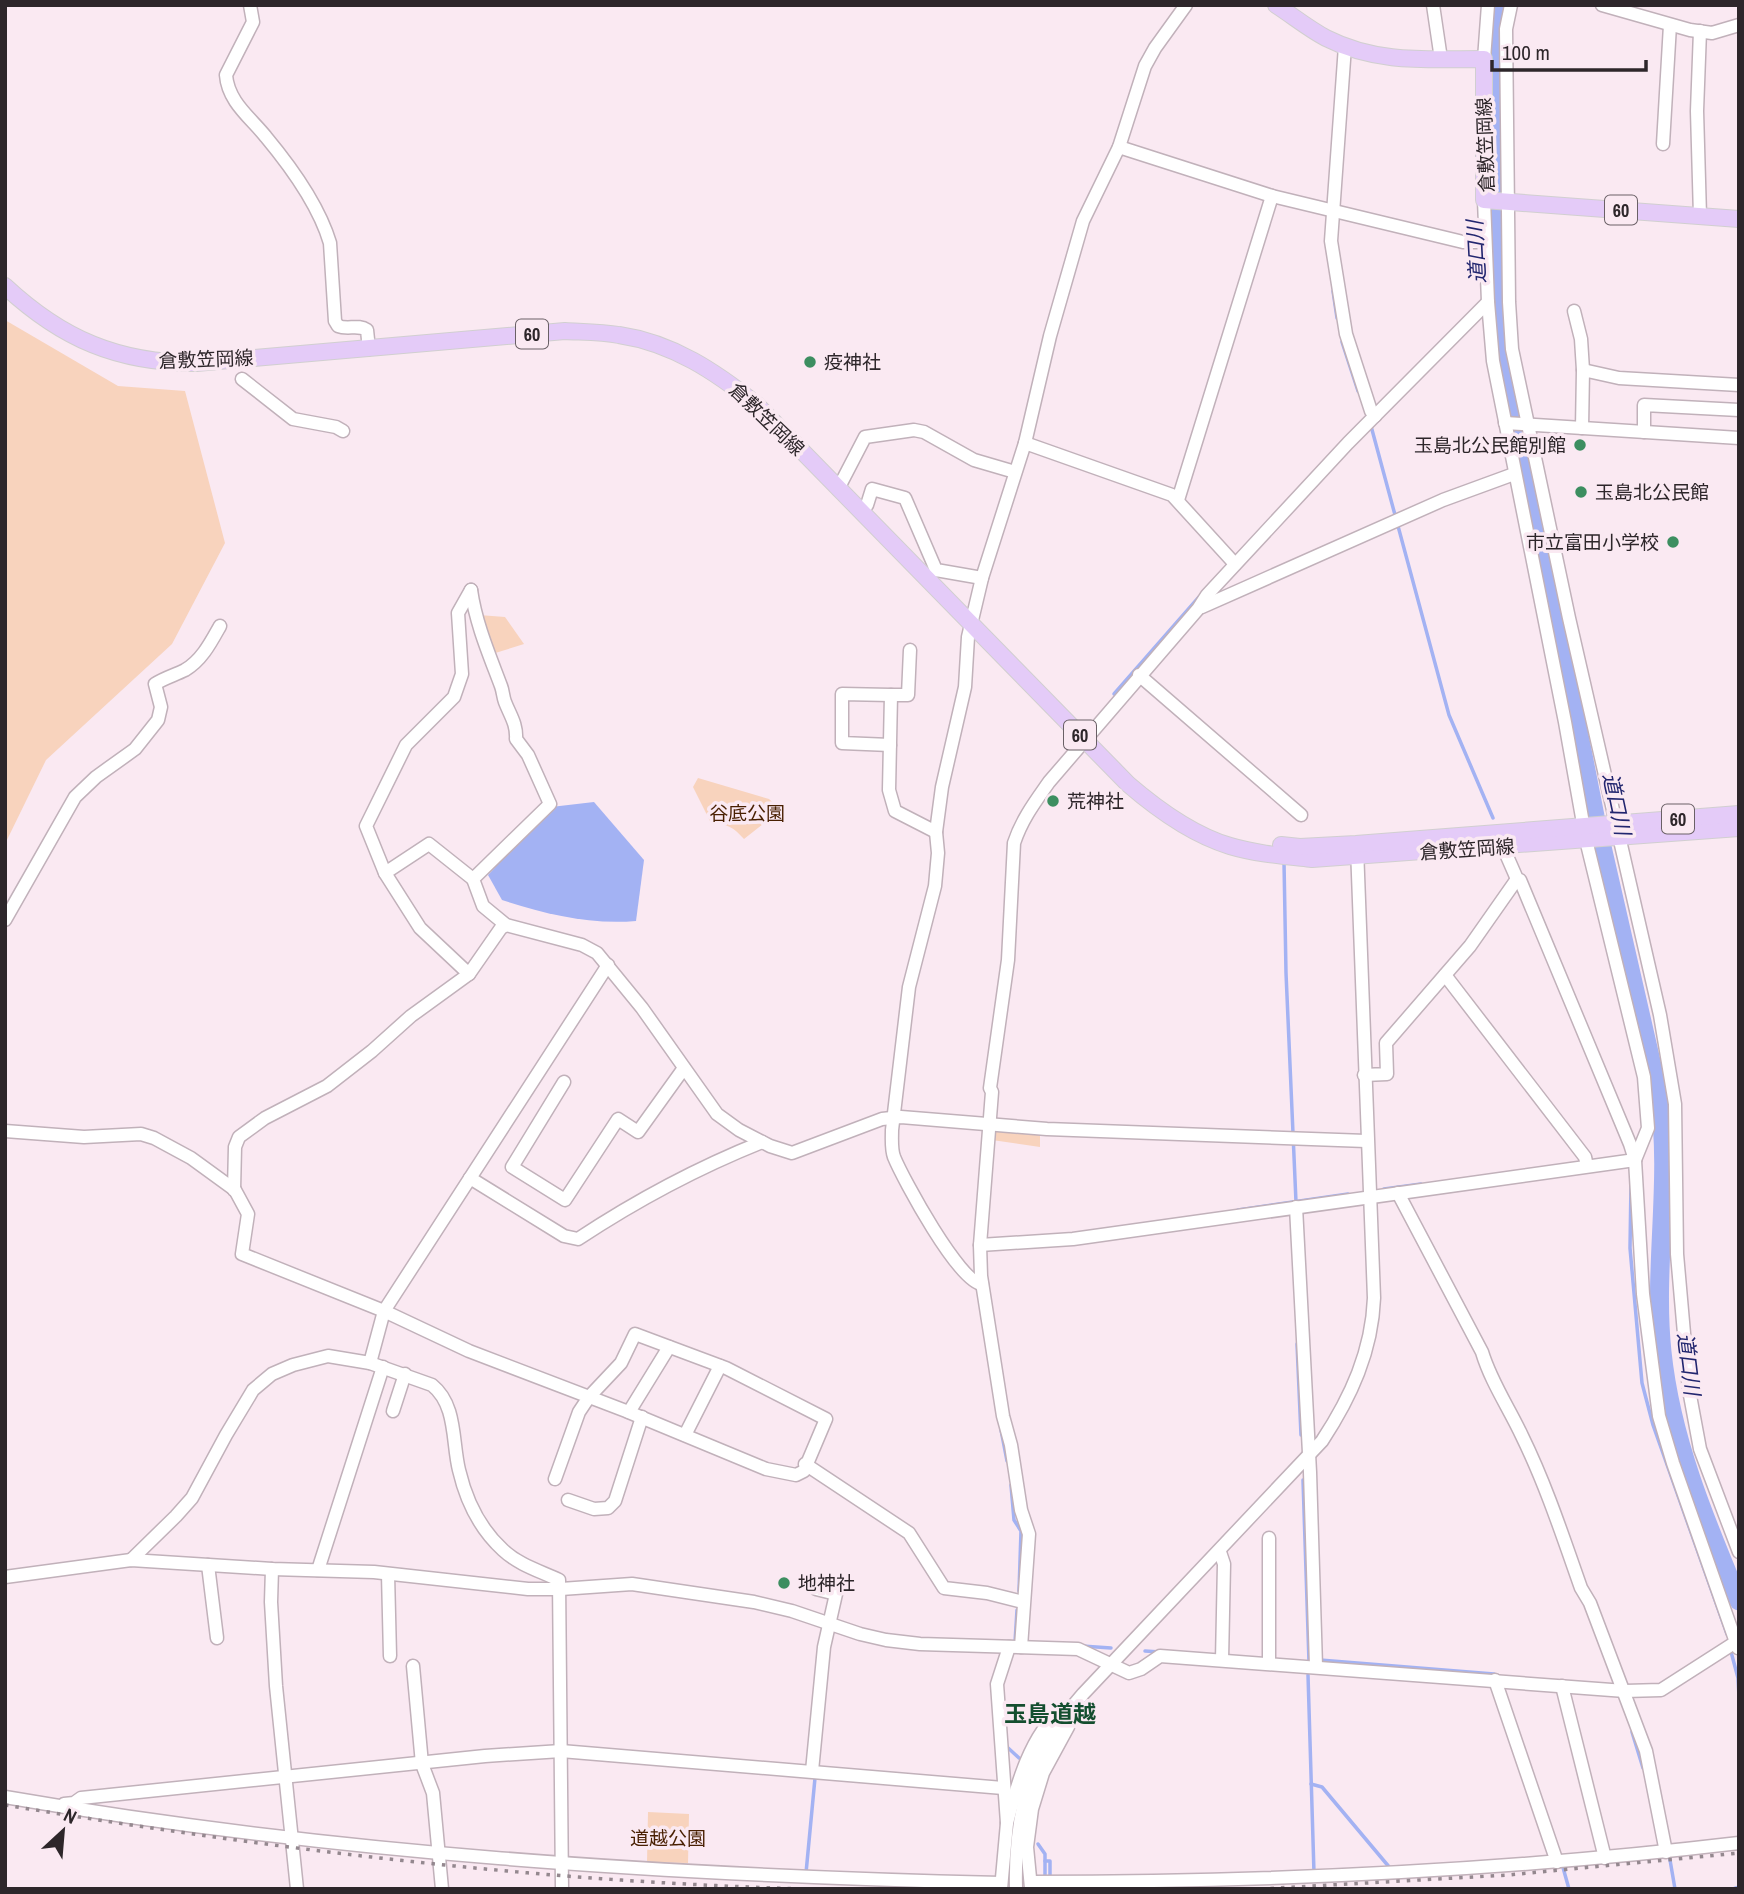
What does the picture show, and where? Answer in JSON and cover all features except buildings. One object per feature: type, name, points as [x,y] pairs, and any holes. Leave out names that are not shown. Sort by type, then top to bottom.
[{"type":"main road","points":[[1276,5],[1325,37],[1358,52],[1398,60],[1484,58]]},
{"type":"main road","name":"倉敷笠岡線","points":[[1484,58],[1496,201],[1739,219]]},
{"type":"main road","name":"倉敷笠岡線","points":[[5,286],[47,321],[73,335],[132,358],[165,363],[196,363],[565,331],[619,335],[652,342],[688,357],[722,377],[757,405],[1128,784],[1174,820],[1228,846],[1265,854],[1311,859],[1357,851],[1617,830],[1739,814]]},
{"type":"main road","name":"倉敷笠岡線","points":[[1617,830],[1739,828]]},
{"type":"main road","name":"倉敷笠岡線","points":[[1357,851],[1503,847],[1585,833]]},
{"type":"street","points":[[250,5],[253,22],[226,75],[227,83],[234,101],[266,137],[295,177],[327,233],[335,321],[338,326],[344,328],[362,327],[367,330],[369,349]]},
{"type":"street","points":[[979,1284],[945,1247],[892,1153],[893,1118],[909,987],[935,886],[938,853],[936,832],[942,787],[965,687],[968,637],[982,578],[1025,443],[1049,336],[1083,221],[1119,147],[1145,66],[1186,5]]},
{"type":"street","points":[[1433,5],[1441,59]]},
{"type":"street","points":[[1484,58],[1488,5]]},
{"type":"street","points":[[1511,5],[1506,29],[1496,201],[1512,349],[1526,425],[1660,1015],[1675,1104],[1678,1254],[1689,1390],[1700,1449],[1739,1552]]},
{"type":"street","points":[[1602,5],[1670,25],[1712,33],[1739,25]]},
{"type":"street","points":[[1662,144],[1670,25]]},
{"type":"street","points":[[1700,31],[1697,111],[1700,216]]},
{"type":"street","points":[[1345,46],[1331,241],[1346,334],[1371,411],[1375,416]]},
{"type":"street","points":[[1119,147],[1331,212],[1463,243],[1485,242]]},
{"type":"street","points":[[1178,499],[1272,196]]},
{"type":"street","points":[[1496,201],[1485,242],[1493,361],[1585,833],[1644,1077],[1648,1128],[1632,1160]]},
{"type":"street","points":[[1007,1823],[997,1684],[1015,1647],[1023,1602],[1029,1534],[1021,1510],[979,1284],[985,1126],[1008,960],[1014,843],[1028,810],[1139,675],[1198,609],[1233,562],[1488,302]]},
{"type":"street","points":[[1574,311],[1581,339],[1582,428]]},
{"type":"street","points":[[1583,370],[1619,378],[1739,385]]},
{"type":"street","points":[[242,379],[293,419],[336,427],[343,431]]},
{"type":"street","points":[[1644,432],[1644,405],[1739,410]]},
{"type":"street","points":[[1505,424],[1739,438]]},
{"type":"street","points":[[838,489],[865,438],[914,430],[924,432],[974,460],[1015,472]]},
{"type":"street","points":[[1025,443],[1172,495],[1233,562]]},
{"type":"street","points":[[1198,609],[1397,520],[1514,474]]},
{"type":"street","points":[[867,505],[872,489],[905,498],[936,570],[982,578]]},
{"type":"street","points":[[469,974],[420,928],[385,873],[366,826],[406,745],[454,697],[462,674],[458,613],[471,590],[474,610],[517,729],[516,739],[528,755],[550,804],[473,879]]},
{"type":"street","points":[[5,920],[75,797],[135,749],[158,720],[161,707],[155,684],[196,661],[220,626]]},
{"type":"street","points":[[890,745],[842,743],[842,694],[908,695],[909,650]]},
{"type":"street","points":[[1139,675],[1301,815]]},
{"type":"street","points":[[891,695],[889,789],[895,811],[936,832]]},
{"type":"street","points":[[385,873],[429,844],[473,879],[483,906],[506,925],[582,945],[597,953],[642,1008],[700,1093],[723,1120],[762,1142],[792,1153],[882,1119],[893,1118],[985,1126],[1366,1141]]},
{"type":"street","points":[[5,1577],[131,1560],[388,1574],[528,1589],[632,1584],[754,1602],[886,1640],[920,1644],[1078,1649],[1129,1673],[1141,1669],[1157,1656],[1222,1657],[1316,1661],[1495,1681],[1620,1690],[1661,1690],[1735,1644],[1659,1416],[1643,1294],[1630,1144],[1520,880],[1515,875],[1503,847]]},
{"type":"street","points":[[1016,1889],[1015,1853],[1024,1798],[1045,1745],[1073,1705],[1322,1441],[1342,1411],[1366,1351],[1374,1298],[1357,851]]},
{"type":"street","points":[[1364,1075],[1387,1074],[1386,1043],[1476,938],[1515,875]]},
{"type":"street","points":[[234,1190],[235,1147],[239,1137],[265,1118],[327,1086],[411,1016],[469,974],[501,928],[506,925]]},
{"type":"street","points":[[318,1570],[377,1365],[384,1311],[608,965]]},
{"type":"street","points":[[1447,973],[1587,1163]]},
{"type":"street","points":[[564,1082],[512,1167],[565,1200],[618,1119],[638,1132],[684,1068]]},
{"type":"street","points":[[5,1131],[84,1137],[149,1136],[191,1158],[234,1190],[248,1214],[242,1254],[384,1311],[469,1351],[589,1397],[636,1415],[766,1469],[796,1475],[804,1471],[826,1419],[720,1366],[635,1334],[621,1363],[589,1397],[579,1412],[555,1479]]},
{"type":"street","points":[[470,1178],[564,1236],[578,1239],[662,1187],[707,1164],[762,1142]]},
{"type":"street","points":[[980,1245],[1073,1239],[1587,1163],[1632,1160]]},
{"type":"street","points":[[1395,1193],[1482,1352],[1486,1367],[1523,1437],[1646,1751],[1666,1849]]},
{"type":"street","points":[[1296,1207],[1316,1661]]},
{"type":"street","points":[[568,1500],[594,1509],[608,1508],[615,1501],[636,1415],[669,1347]]},
{"type":"street","points":[[131,1560],[192,1498],[253,1390],[272,1374],[293,1365],[328,1356],[377,1365],[432,1385],[447,1405],[459,1472],[472,1509],[484,1528],[509,1554],[535,1570],[559,1580],[562,1889]]},
{"type":"street","points":[[685,1435],[720,1366]]},
{"type":"street","points":[[393,1411],[405,1374]]},
{"type":"street","points":[[806,1464],[909,1533],[944,1588],[987,1593],[1023,1602]]},
{"type":"street","points":[[1269,1538],[1269,1660]]},
{"type":"street","points":[[1220,1552],[1224,1564],[1222,1657]]},
{"type":"street","points":[[208,1565],[217,1638]]},
{"type":"street","points":[[272,1569],[271,1602],[276,1686],[297,1889]]},
{"type":"street","points":[[388,1574],[390,1656]]},
{"type":"street","points":[[812,1771],[828,1624],[836,1594],[816,1589]]},
{"type":"street","points":[[413,1666],[422,1764],[433,1793],[442,1889]]},
{"type":"street","points":[[1495,1681],[1558,1860]]},
{"type":"street","points":[[1562,1686],[1605,1855]]},
{"type":"street","points":[[5,1797],[292,1837],[562,1864],[805,1879],[1001,1886],[1007,1823],[1016,1787],[1040,1737],[1055,1715],[1073,1705]]},
{"type":"street","points":[[1073,1705],[1072,1718],[1048,1761],[1032,1810],[1027,1847],[1031,1886],[1311,1878],[1558,1860],[1739,1843]]},
{"type":"street","points":[[56,1805],[74,1803],[81,1798],[286,1776],[561,1751],[1003,1788]]},
{"type":"green space","points":[[5,320],[118,386],[185,391],[225,543],[172,644],[46,760],[5,844]]},
{"type":"green space","points":[[479,615],[505,617],[524,644],[492,654]]},
{"type":"green space","name":"谷底公園","points":[[698,778],[769,799],[781,810],[744,839],[730,827],[711,823],[693,787]]},
{"type":"green space","points":[[995,1132],[1040,1133],[1040,1147],[992,1140]]},
{"type":"green space","name":"道越公園","points":[[648,1812],[689,1814],[688,1863],[647,1862]]},
{"type":"water","points":[[594,802],[644,860],[636,921],[568,917],[502,900],[488,875],[551,807]]},
{"type":"waterway","name":"道口川","points":[[1501,5],[1497,216],[1508,395],[1524,455],[1595,816],[1659,1096],[1664,1159],[1660,1320],[1666,1384],[1691,1479],[1739,1601]]},
{"type":"waterway","points":[[1333,291],[1337,318]]},
{"type":"waterway","points":[[1342,342],[1358,391]]},
{"type":"waterway","points":[[1371,426],[1449,715],[1493,818]]},
{"type":"waterway","points":[[1114,694],[1199,597]]},
{"type":"waterway","points":[[1284,862],[1296,1202]]},
{"type":"waterway","points":[[1631,1183],[1630,1248],[1642,1383],[1653,1425],[1727,1634]]},
{"type":"waterway","points":[[1384,1189],[1421,1184]]},
{"type":"waterway","points":[[1238,1210],[1348,1194]]},
{"type":"waterway","points":[[1297,1344],[1301,1435]]},
{"type":"waterway","points":[[1001,1430],[1007,1461]]},
{"type":"waterway","points":[[1303,1480],[1309,1662]]},
{"type":"waterway","points":[[1011,1485],[1014,1520],[1021,1531],[1019,1591]]},
{"type":"waterway","points":[[1015,1642],[1017,1610]]},
{"type":"waterway","points":[[1082,1646],[1111,1648]]},
{"type":"waterway","points":[[1730,1648],[1738,1678],[1739,1697]]},
{"type":"waterway","points":[[1145,1651],[1160,1652]]},
{"type":"waterway","points":[[1320,1660],[1495,1676]]},
{"type":"waterway","points":[[1308,1675],[1314,1873]]},
{"type":"waterway","points":[[1632,1732],[1643,1768]]},
{"type":"waterway","points":[[1006,1746],[1019,1758]]},
{"type":"waterway","points":[[806,1873],[815,1778]]},
{"type":"waterway","points":[[1311,1784],[1322,1787],[1390,1868]]},
{"type":"waterway","points":[[1038,1844],[1045,1854],[1045,1876]]},
{"type":"waterway","points":[[1669,1854],[1675,1889]]},
{"type":"waterway","points":[[1045,1861],[1050,1861],[1050,1877],[1053,1878]]},
{"type":"waterway","points":[[1562,1864],[1569,1889]]},
{"type":"waterway","points":[[1733,1889],[1739,1887]]},
{"type":"railway","points":[[5,1805],[205,1836],[406,1861],[607,1879],[809,1889]]},
{"type":"railway","points":[[1260,1889],[1508,1875],[1739,1853]]},
{"type":"place","name":"疫神社","points":[[810,362]]},
{"type":"place","name":"玉島北公民館別館","points":[[1580,445]]},
{"type":"place","name":"玉島北公民館","points":[[1581,492]]},
{"type":"place","name":"市立富田小学校","points":[[1673,542]]},
{"type":"place","name":"荒神社","points":[[1053,801]]},
{"type":"place","name":"地神社","points":[[784,1583]]},
{"type":"district","name":"玉島道越","points":[[1050,1713]]}]
